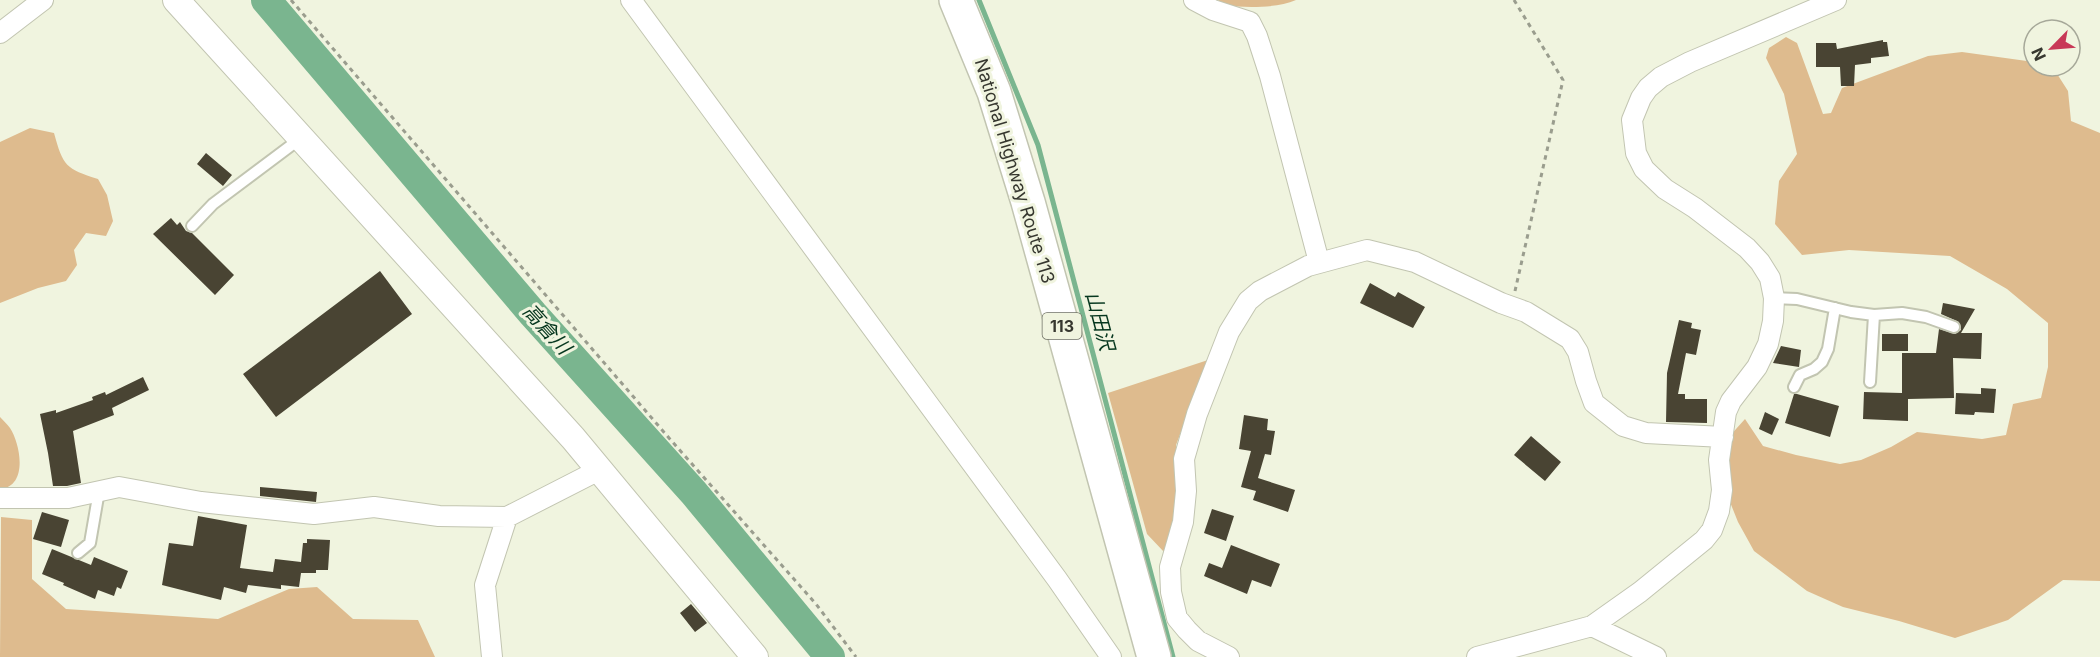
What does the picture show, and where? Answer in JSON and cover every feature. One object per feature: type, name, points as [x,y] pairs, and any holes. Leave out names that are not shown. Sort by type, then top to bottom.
[{"type":"highway","name":"National Highway Route 113","points":[[956,0],[994,92],[1028,202],[1154,657]]},
{"type":"street","points":[[0,33],[43,0]]},
{"type":"street","points":[[176,0],[573,438],[754,657]]},
{"type":"street","points":[[631,0],[1058,579],[1111,657]]},
{"type":"street","points":[[1194,0],[1213,10],[1250,22],[1257,36],[1270,76],[1319,262]]},
{"type":"street","points":[[1481,656],[1592,626],[1640,592],[1704,540],[1712,530],[1719,512],[1722,490],[1719,460],[1726,412],[1756,367],[1768,344],[1773,321],[1774,298],[1770,278],[1747,248],[1695,208],[1665,189],[1644,169],[1636,153],[1632,120],[1641,98],[1648,88],[1661,77],[1690,62],[1836,0]]},
{"type":"street","points":[[1229,657],[1198,641],[1186,630],[1177,618],[1173,601],[1170,567],[1183,522],[1186,491],[1184,459],[1197,414],[1229,332],[1248,301],[1278,280],[1319,262],[1367,250],[1415,262],[1548,324],[1570,339],[1578,352],[1594,403],[1623,426],[1646,433],[1723,437]]},
{"type":"street","points":[[0,498],[68,498],[119,487],[201,502],[314,514],[374,507],[439,516],[507,517],[599,470]]},
{"type":"street","points":[[492,657],[485,585],[507,517]]},
{"type":"street","points":[[1592,626],[1656,657]]},
{"type":"lane","points":[[192,226],[213,204],[301,138]]},
{"type":"lane","points":[[1774,298],[1797,299],[1874,315],[1902,313],[1926,317],[1954,327]]},
{"type":"lane","points":[[1794,387],[1800,375],[1814,369],[1822,362],[1828,349],[1835,308]]},
{"type":"lane","points":[[1870,382],[1871,335],[1874,315]]},
{"type":"lane","points":[[78,553],[90,543],[99,491]]},
{"type":"path","points":[[291,0],[669,438],[816,604],[856,657]]},
{"type":"path","points":[[1512,307],[1563,80],[1514,0]]},
{"type":"shaded area","points":[[1218,0],[1296,0],[1279,5],[1251,7],[1224,6]]},
{"type":"shaded area","points":[[1786,37],[1797,43],[1823,114],[1831,113],[1842,88],[1928,56],[1962,52],[2022,60],[2022,78],[2060,78],[2068,91],[2071,121],[2100,133],[2100,581],[2063,580],[2008,620],[1955,638],[1843,607],[1807,591],[1754,551],[1738,522],[1728,497],[1727,439],[1745,419],[1763,446],[1840,464],[1861,460],[1917,432],[1982,439],[2006,435],[2013,404],[2041,398],[2048,367],[2048,323],[2007,289],[1950,256],[1849,250],[1802,255],[1775,224],[1779,181],[1797,154],[1784,94],[1766,58],[1769,48]]},
{"type":"shaded area","points":[[30,128],[54,133],[60,153],[67,165],[98,179],[107,195],[113,221],[106,236],[86,233],[74,250],[77,265],[66,281],[38,288],[0,303],[0,142]]},
{"type":"shaded area","points":[[1208,360],[1176,445],[1177,492],[1173,520],[1164,552],[1147,534],[1108,393]]},
{"type":"shaded area","points":[[0,417],[14,435],[20,464],[15,481],[9,487],[0,489]]},
{"type":"shaded area","points":[[1,517],[32,520],[32,579],[66,609],[218,619],[289,589],[317,587],[353,619],[418,620],[435,657],[0,657]]},
{"type":"building","points":[[1883,40],[1887,42],[1889,56],[1871,58],[1871,63],[1855,65],[1854,86],[1841,86],[1840,67],[1816,67],[1816,43],[1836,43],[1837,49]]},
{"type":"building","points":[[206,153],[232,175],[223,186],[197,164]]},
{"type":"building","points":[[171,218],[177,225],[180,222],[186,231],[192,233],[234,275],[215,295],[153,234]]},
{"type":"building","points":[[380,271],[412,314],[276,417],[243,374]]},
{"type":"building","points":[[1370,283],[1395,297],[1398,292],[1425,307],[1413,328],[1360,303]]},
{"type":"building","points":[[1943,303],[1975,309],[1961,333],[1982,333],[1981,359],[1953,358],[1954,398],[1908,399],[1908,421],[1863,419],[1864,392],[1902,393],[1902,353],[1936,353],[1939,329],[1955,334],[1961,330],[1959,322],[1941,314]]},
{"type":"building","points":[[1679,320],[1692,323],[1691,328],[1701,330],[1696,355],[1686,353],[1678,394],[1685,394],[1685,399],[1707,399],[1707,423],[1666,422],[1667,373]]},
{"type":"building","points":[[1882,334],[1908,334],[1908,351],[1882,351]]},
{"type":"building","points":[[1781,346],[1801,350],[1799,367],[1773,363]]},
{"type":"building","points":[[143,377],[149,390],[112,408],[114,415],[73,431],[81,483],[53,486],[40,414],[56,410],[56,413],[93,400],[92,397],[105,392],[106,395]]},
{"type":"building","points":[[1981,388],[1996,389],[1994,413],[1955,414],[1956,393],[1981,394]]},
{"type":"building","points":[[1794,394],[1839,406],[1830,437],[1785,423]]},
{"type":"building","points":[[1765,412],[1779,419],[1772,435],[1759,429]]},
{"type":"building","points":[[1244,415],[1268,419],[1267,430],[1275,431],[1271,455],[1265,454],[1258,478],[1295,490],[1288,512],[1253,500],[1256,491],[1241,487],[1251,451],[1239,449]]},
{"type":"building","points":[[1531,436],[1561,462],[1545,481],[1514,455]]},
{"type":"building","points":[[260,487],[317,492],[316,502],[260,496]]},
{"type":"building","points":[[1212,509],[1234,516],[1226,541],[1204,533]]},
{"type":"building","points":[[42,512],[69,520],[61,547],[33,539]]},
{"type":"building","points":[[198,516],[247,525],[240,568],[273,572],[275,559],[301,562],[303,543],[307,543],[307,539],[330,540],[328,570],[301,573],[299,587],[281,585],[281,589],[248,585],[246,593],[224,587],[221,600],[162,585],[169,543],[193,546]]},
{"type":"building","points":[[1231,545],[1280,564],[1271,587],[1252,580],[1247,594],[1204,576],[1209,563],[1222,568]]},
{"type":"building","points":[[52,549],[91,565],[94,557],[128,571],[121,589],[117,587],[114,596],[98,590],[95,599],[42,574]]},
{"type":"building","points":[[691,604],[707,623],[695,632],[680,613]]},
{"type":"waterway","name":"高倉川","points":[[266,0],[533,314],[694,493],[830,657]]},
{"type":"waterway","name":"山田沢","points":[[979,0],[1038,145],[1173,657]]}]
